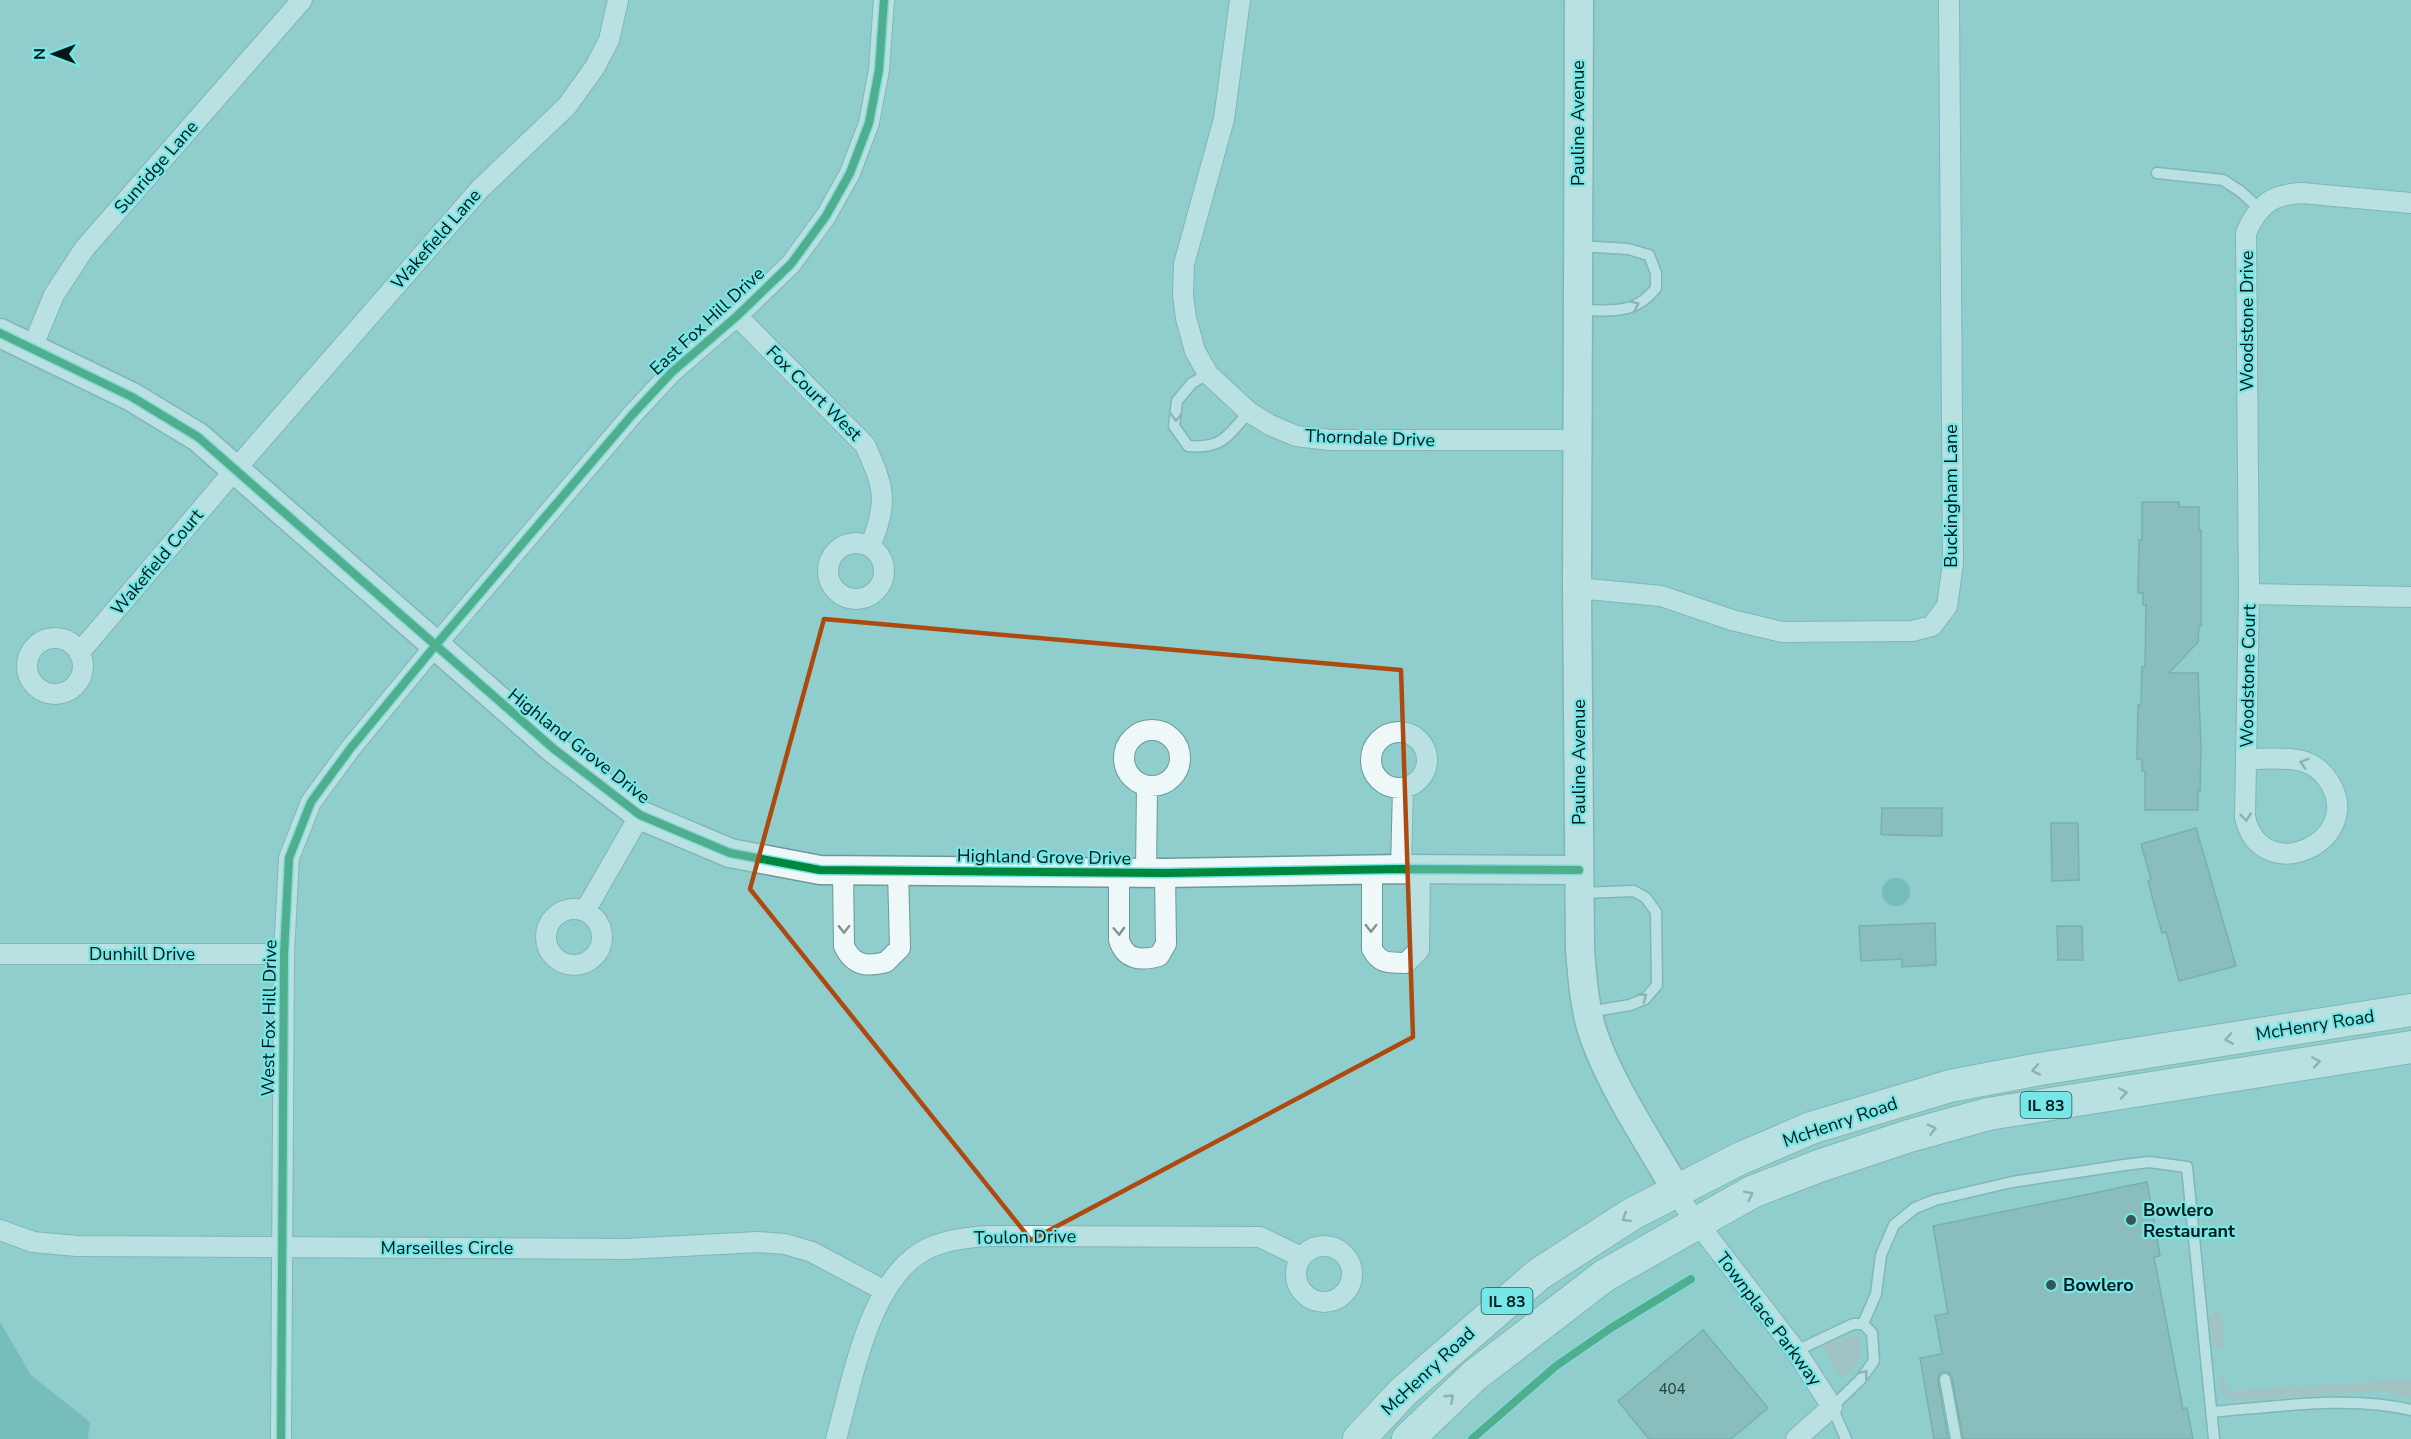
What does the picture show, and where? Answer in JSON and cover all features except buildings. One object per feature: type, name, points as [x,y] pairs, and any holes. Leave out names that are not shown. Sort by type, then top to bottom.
[{"type":"main road","name":"McHenry Road","points":[[1359,1439],[1403,1392],[1474,1328],[1539,1274],[1632,1214],[1739,1159],[1811,1128],[1950,1086],[2040,1069],[2411,1010]]},
{"type":"main road","name":"McHenry Road","points":[[1408,1439],[1474,1376],[1604,1276],[1752,1192],[1909,1136],[1988,1114],[2411,1047]]},
{"type":"street","name":"Sunridge Lane","points":[[32,348],[54,295],[84,249],[302,0]]},
{"type":"street","name":"Wakefield Lane","points":[[234,471],[480,189],[567,106],[595,67],[609,40],[618,0]]},
{"type":"street","name":"East Fox Hill Drive","points":[[435,646],[632,415],[672,372],[737,316],[790,264],[826,216],[850,173],[871,112],[879,70],[884,0]]},
{"type":"street","name":"Thorndale Drive","points":[[1240,0],[1224,119],[1184,264],[1183,295],[1186,318],[1195,351],[1208,374],[1250,412],[1270,425],[1296,436],[1330,440],[1577,440]]},
{"type":"street","name":"Pauline Avenue","points":[[1579,0],[1577,588],[1579,882],[1583,991],[1592,1028],[1615,1082],[1677,1191]]},
{"type":"street","name":"Buckingham Lane","points":[[1577,588],[1661,596],[1732,620],[1782,632],[1912,631],[1932,626],[1947,606],[1953,563],[1949,0]]},
{"type":"street","points":[[2260,209],[2284,194],[2302,193],[2411,203]]},
{"type":"street","name":"Woodstone Drive","points":[[2249,594],[2246,233],[2254,215],[2260,209]]},
{"type":"street","name":"Fox Court West","points":[[737,316],[866,445],[883,493],[881,518],[870,547]]},
{"type":"street","name":"Highland Grove Drive","points":[[0,333],[132,397],[198,437],[234,471],[554,748],[640,815],[730,853],[820,870],[1143,873],[1411,869],[1579,882]]},
{"type":"street","name":"Wakefield Court","points":[[79,653],[234,471]]},
{"type":"street","points":[[2249,594],[2411,597]]},
{"type":"street","name":"Woodstone Court","points":[[2246,759],[2298,760],[2313,765],[2325,776],[2333,789],[2336,805],[2334,821],[2327,835],[2315,846],[2301,853],[2285,854],[2264,846],[2248,830],[2245,817],[2246,759],[2249,594]]},
{"type":"street","name":"West Fox Hill Drive","points":[[281,1439],[284,954],[289,858],[311,802],[350,749],[435,646]]},
{"type":"street","points":[[1143,873],[1147,786]]},
{"type":"street","points":[[1372,870],[1372,949],[1377,958],[1386,962],[1406,963],[1419,950],[1403,788]]},
{"type":"street","points":[[585,911],[640,815]]},
{"type":"street","points":[[843,870],[844,946],[850,958],[860,965],[886,962],[900,948],[898,870]]},
{"type":"street","name":"Dunhill Drive","points":[[0,954],[284,954]]},
{"type":"street","name":"Townplace Parkway","points":[[1677,1191],[1697,1223],[1796,1351],[1832,1407]]},
{"type":"street","name":"Marseilles Circle","points":[[0,1230],[33,1242],[77,1246],[626,1250],[758,1242],[785,1244],[812,1252],[885,1291]]},
{"type":"street","name":"Toulon Drive","points":[[836,1439],[870,1320],[885,1291],[907,1262],[930,1248],[960,1238],[990,1236],[1260,1237],[1301,1257]]},
{"type":"street","points":[[1796,1439],[1832,1407]]},
{"type":"lane","points":[[2157,173],[2223,180],[2240,191],[2260,209]]},
{"type":"lane","points":[[1578,246],[1628,249],[1649,255],[1656,273],[1656,288],[1646,300],[1627,310],[1578,310]]},
{"type":"lane","points":[[1208,374],[1192,383],[1177,401],[1174,426],[1188,446],[1206,448],[1221,441],[1250,412]]},
{"type":"lane","points":[[1579,882],[1634,891],[1646,898],[1656,912],[1657,985],[1645,999],[1630,1005],[1588,1012]]},
{"type":"lane","points":[[1863,1324],[1876,1294],[1881,1255],[1894,1225],[1915,1208],[1935,1200],[2012,1182],[2124,1165],[2149,1162],[2187,1167],[2214,1439]]},
{"type":"lane","points":[[1796,1351],[1853,1324],[1863,1324],[1872,1333],[1874,1361],[1860,1380],[1832,1407],[1845,1439]]},
{"type":"lane","points":[[1945,1378],[1956,1439]]},
{"type":"lane","points":[[2211,1412],[2320,1404],[2393,1406],[2411,1410]]},
{"type":"highlighted area","points":[[824,619],[1401,670],[1413,1037],[1031,1240],[750,889]]},
{"type":"shaded area","points":[[2212,1312],[2218,1312],[2222,1317],[2224,1346],[2219,1350],[2214,1346],[2209,1319]]},
{"type":"shaded area","points":[[1855,1335],[1859,1337],[1860,1344],[1858,1362],[1851,1371],[1840,1377],[1824,1349],[1825,1344]]},
{"type":"shaded area","points":[[2221,1374],[2225,1377],[2227,1391],[2411,1379],[2411,1398],[2382,1391],[2235,1400],[2227,1397],[2223,1392],[2219,1378]]},
{"type":"water","points":[[1896,878],[1906,882],[1910,892],[1906,902],[1896,906],[1886,902],[1882,892],[1886,882]]},
{"type":"water","points":[[0,1322],[31,1375],[90,1422],[88,1439],[0,1439]]},
{"type":"cycle path","points":[[281,1439],[284,954],[289,858],[311,802],[350,749],[435,646],[632,415],[672,372],[737,316],[791,264],[826,216],[850,173],[869,123],[879,70],[884,0]]},
{"type":"cycle path","points":[[0,333],[132,397],[198,437],[554,749],[640,815],[730,853],[820,870],[1165,873],[1401,869],[1579,870]]},
{"type":"cycle path","points":[[1472,1439],[1556,1366],[1611,1328],[1691,1279]]},
{"type":"place","name":"Bowlero Restaurant","points":[[2131,1220]]},
{"type":"place","name":"Bowlero","points":[[2051,1285]]}]
